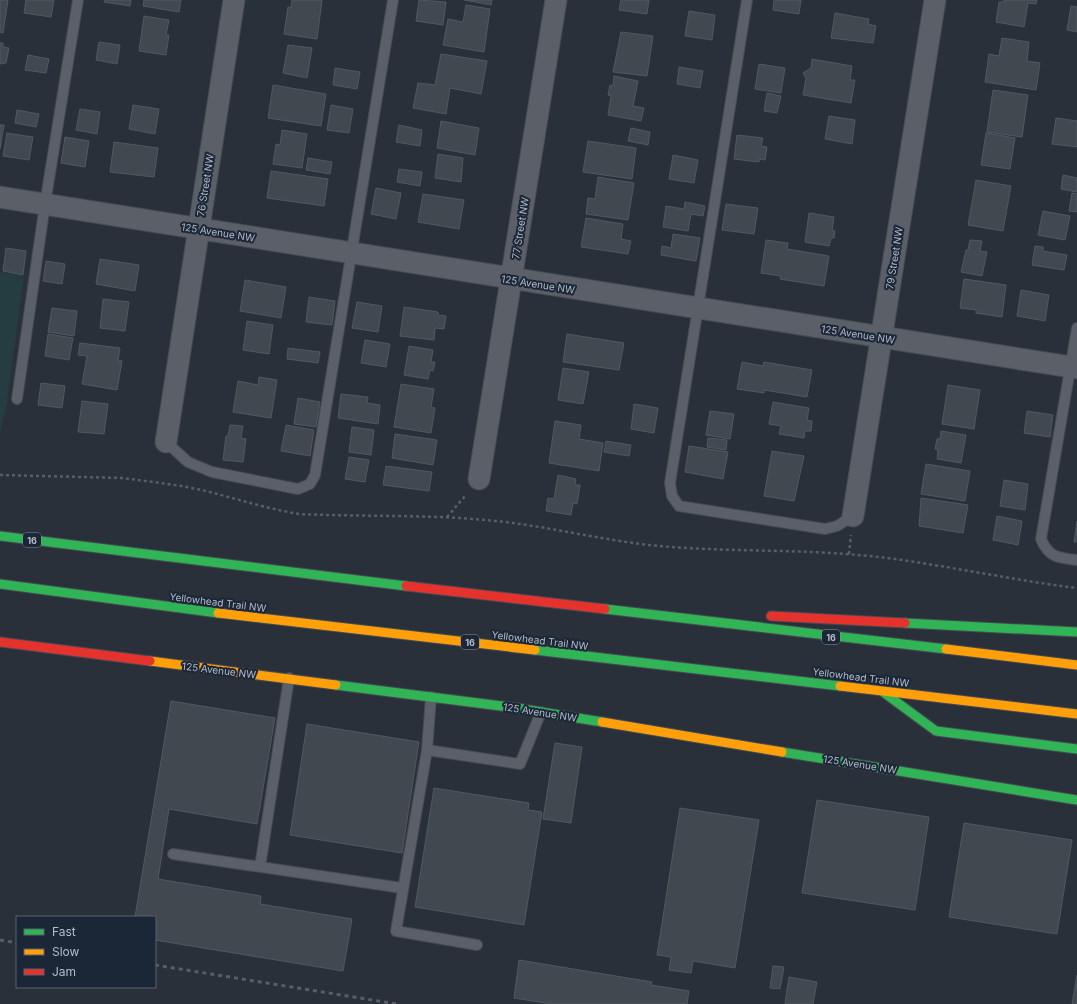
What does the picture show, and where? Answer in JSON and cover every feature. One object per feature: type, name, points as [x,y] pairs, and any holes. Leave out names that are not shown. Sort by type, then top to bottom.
[{"type":"main road","points":[[0,527],[64,545]]},
{"type":"main road","name":"16","points":[[0,536],[64,545],[1077,665]]},
{"type":"main road","name":"Yellowhead Trail NW","points":[[0,584],[58,593],[1077,714]]},
{"type":"main road","points":[[0,593],[58,593]]},
{"type":"main road","points":[[584,606],[727,614]]},
{"type":"main road","points":[[759,615],[1077,632]]},
{"type":"main road","name":"125 Avenue NW","points":[[0,642],[289,678],[541,712],[1077,800]]},
{"type":"main road","points":[[882,691],[936,731],[1077,749]]},
{"type":"street","name":"76 Street NW","points":[[166,442],[234,0]]},
{"type":"street","name":"77 Street NW","points":[[479,479],[556,0]]},
{"type":"street","name":"79 Street NW","points":[[853,516],[935,0]]},
{"type":"street","name":"125 Avenue NW","points":[[0,197],[512,280],[1074,368]]},
{"type":"lane","points":[[17,399],[45,204],[78,0]]},
{"type":"lane","points":[[166,442],[188,462],[212,472],[298,489],[310,484],[315,475],[353,254],[393,0]]},
{"type":"lane","points":[[747,0],[699,309],[670,482],[672,496],[679,506],[826,529],[837,526],[853,516]]},
{"type":"lane","points":[[1077,328],[1074,368],[1041,540],[1045,548],[1055,557],[1077,560]]},
{"type":"lane","points":[[260,867],[289,678]]},
{"type":"lane","points":[[431,697],[426,750],[396,930],[477,946]]},
{"type":"lane","points":[[426,750],[520,764],[541,712]]},
{"type":"lane","points":[[173,854],[402,888]]},
{"type":"path","points":[[0,475],[123,478],[140,480],[209,492],[281,511],[299,514],[447,517],[497,521],[670,547],[778,549],[876,556],[1037,583],[1077,588]]},
{"type":"path","points":[[447,517],[479,479]]},
{"type":"green space","points":[[0,272],[24,276],[7,402],[0,434]]},
{"type":"building","points":[[0,0],[8,0],[3,33],[0,32]]},
{"type":"building","points":[[26,0],[54,0],[51,17],[24,13]]},
{"type":"building","points":[[105,0],[131,0],[130,6],[104,2]]},
{"type":"building","points":[[144,0],[181,0],[179,12],[143,6]]},
{"type":"building","points":[[292,0],[322,0],[317,39],[284,34],[288,7],[291,8]]},
{"type":"building","points":[[419,0],[446,2],[443,25],[416,21]]},
{"type":"building","points":[[464,0],[492,0],[491,5]]},
{"type":"building","points":[[621,0],[649,0],[647,14],[619,10]]},
{"type":"building","points":[[774,0],[801,0],[799,14],[773,10]]},
{"type":"building","points":[[1004,0],[1037,0],[1036,4],[1028,3],[1024,27],[996,22],[999,2],[1004,2]]},
{"type":"building","points":[[466,5],[490,9],[484,52],[443,45],[448,19],[463,22]]},
{"type":"building","points":[[1071,6],[1077,7],[1077,32],[1067,30]]},
{"type":"building","points":[[689,11],[715,15],[712,40],[685,36]]},
{"type":"building","points":[[835,13],[869,19],[868,24],[876,26],[873,43],[831,38]]},
{"type":"building","points":[[144,16],[169,20],[166,35],[169,35],[166,55],[139,51]]},
{"type":"building","points":[[621,32],[653,36],[647,76],[613,72]]},
{"type":"building","points":[[1002,38],[1029,42],[1027,61],[1040,63],[1036,90],[985,82],[989,54],[999,56]]},
{"type":"building","points":[[99,42],[120,45],[117,64],[96,60]]},
{"type":"building","points":[[0,43],[3,43],[3,47],[9,48],[6,63],[0,64]]},
{"type":"building","points":[[288,45],[312,48],[307,78],[283,73]]},
{"type":"building","points":[[441,54],[487,61],[481,94],[450,88],[446,114],[413,108],[418,83],[435,85]]},
{"type":"building","points":[[28,55],[49,59],[46,73],[25,70]]},
{"type":"building","points":[[812,59],[852,66],[850,80],[855,80],[851,103],[803,95],[806,78],[803,73],[811,68]]},
{"type":"building","points":[[759,64],[785,68],[781,93],[755,89]]},
{"type":"building","points":[[679,67],[703,71],[700,88],[677,84]]},
{"type":"building","points":[[335,68],[360,72],[357,89],[333,85]]},
{"type":"building","points":[[614,76],[638,81],[633,106],[644,108],[641,121],[608,115],[611,96],[608,95],[610,85],[613,86]]},
{"type":"building","points":[[273,85],[326,94],[321,126],[268,118]]},
{"type":"building","points":[[993,90],[1028,95],[1022,137],[987,132]]},
{"type":"building","points":[[767,93],[781,96],[777,113],[764,111]]},
{"type":"building","points":[[133,105],[159,109],[155,134],[129,129]]},
{"type":"building","points":[[331,105],[353,109],[349,133],[327,130]]},
{"type":"building","points":[[80,109],[100,112],[97,134],[76,130]]},
{"type":"building","points":[[17,110],[39,114],[36,127],[15,123]]},
{"type":"building","points":[[829,116],[855,120],[852,144],[825,139]]},
{"type":"building","points":[[1056,118],[1077,121],[1077,147],[1052,144]]},
{"type":"building","points":[[441,121],[479,128],[475,155],[437,148]]},
{"type":"building","points":[[0,125],[4,125],[0,149]]},
{"type":"building","points":[[399,125],[422,130],[420,146],[396,142]]},
{"type":"building","points":[[631,128],[650,132],[648,145],[628,141]]},
{"type":"building","points":[[282,130],[307,134],[302,168],[273,164],[276,144],[280,145]]},
{"type":"building","points":[[7,133],[33,137],[29,160],[3,156]]},
{"type":"building","points":[[986,133],[1015,138],[1010,169],[981,165]]},
{"type":"building","points":[[737,135],[763,138],[761,146],[767,147],[765,160],[759,159],[759,162],[734,159]]},
{"type":"building","points":[[65,137],[89,141],[85,167],[61,163]]},
{"type":"building","points":[[588,141],[636,148],[632,179],[583,172]]},
{"type":"building","points":[[114,142],[158,148],[154,177],[110,172]]},
{"type":"building","points":[[438,154],[463,158],[461,182],[435,178]]},
{"type":"building","points":[[673,155],[698,160],[694,183],[669,179]]},
{"type":"building","points":[[308,158],[332,162],[330,174],[306,170]]},
{"type":"building","points":[[399,169],[422,172],[420,186],[397,182]]},
{"type":"building","points":[[271,171],[328,179],[324,206],[267,198]]},
{"type":"building","points":[[1063,175],[1077,178],[1077,192],[1061,189]]},
{"type":"building","points":[[598,177],[634,183],[628,220],[586,214],[588,198],[595,199]]},
{"type":"building","points":[[976,180],[1011,186],[1003,231],[968,225]]},
{"type":"building","points":[[376,188],[401,193],[396,219],[371,214]]},
{"type":"building","points":[[1072,193],[1077,194],[1077,212],[1069,211]]},
{"type":"building","points":[[423,194],[464,200],[459,229],[418,222]]},
{"type":"building","points":[[685,202],[705,206],[703,216],[691,214],[688,231],[663,227],[666,206],[684,209]]},
{"type":"building","points":[[726,204],[758,208],[754,234],[722,230]]},
{"type":"building","points":[[1043,211],[1070,216],[1065,240],[1038,235]]},
{"type":"building","points":[[809,213],[834,217],[832,230],[835,231],[834,238],[831,238],[829,246],[805,242]]},
{"type":"building","points":[[586,218],[623,224],[621,239],[631,241],[628,254],[581,247]]},
{"type":"building","points":[[673,234],[700,238],[696,261],[661,255],[662,246],[671,248]]},
{"type":"building","points":[[766,240],[788,243],[787,249],[829,256],[824,286],[780,279],[781,276],[761,273]]},
{"type":"building","points":[[970,240],[982,241],[980,251],[987,252],[982,276],[961,272]]},
{"type":"building","points":[[1035,246],[1043,247],[1043,251],[1067,255],[1064,270],[1032,265]]},
{"type":"building","points":[[6,248],[26,251],[23,275],[3,271]]},
{"type":"building","points":[[100,259],[139,265],[135,291],[96,284]]},
{"type":"building","points":[[46,261],[65,264],[62,284],[43,281]]},
{"type":"building","points":[[964,279],[1006,285],[1002,317],[976,313],[976,310],[960,308]]},
{"type":"building","points":[[245,280],[286,287],[281,318],[240,311]]},
{"type":"building","points":[[1021,290],[1049,295],[1045,321],[1017,316]]},
{"type":"building","points":[[309,297],[335,301],[332,325],[306,322]]},
{"type":"building","points":[[103,299],[129,302],[125,331],[100,328]]},
{"type":"building","points":[[357,302],[382,306],[378,332],[352,328]]},
{"type":"building","points":[[404,307],[438,312],[438,315],[446,316],[444,329],[435,328],[434,340],[400,336]]},
{"type":"building","points":[[52,308],[77,311],[74,336],[48,332]]},
{"type":"building","points":[[247,321],[273,325],[269,354],[243,350]]},
{"type":"building","points":[[48,334],[73,338],[69,360],[45,356]]},
{"type":"building","points":[[567,334],[624,343],[619,370],[563,362]]},
{"type":"building","points":[[365,340],[390,344],[386,367],[361,363]]},
{"type":"building","points":[[80,343],[120,348],[118,360],[122,361],[117,390],[82,384],[87,356],[78,355]]},
{"type":"building","points":[[409,346],[433,350],[431,362],[435,362],[433,371],[430,370],[428,379],[404,375]]},
{"type":"building","points":[[288,348],[320,352],[318,363],[287,359]]},
{"type":"building","points":[[742,362],[763,366],[764,362],[812,370],[807,397],[764,390],[764,393],[737,389]]},
{"type":"building","points":[[563,368],[589,372],[583,404],[558,400]]},
{"type":"building","points":[[259,377],[277,380],[271,418],[233,412],[238,381],[258,385]]},
{"type":"building","points":[[41,383],[65,386],[62,408],[38,405]]},
{"type":"building","points":[[401,384],[434,389],[431,407],[435,408],[431,433],[394,427]]},
{"type":"building","points":[[948,385],[980,390],[974,429],[942,424]]},
{"type":"building","points":[[341,394],[368,397],[367,403],[380,405],[378,424],[338,418]]},
{"type":"building","points":[[298,398],[320,402],[316,427],[294,424]]},
{"type":"building","points":[[82,401],[108,404],[104,434],[78,432]]},
{"type":"building","points":[[773,402],[809,408],[807,420],[812,421],[811,431],[805,431],[804,438],[779,434],[781,426],[769,424]]},
{"type":"building","points":[[634,404],[658,408],[654,433],[631,429]]},
{"type":"building","points":[[710,411],[734,414],[730,439],[706,435]]},
{"type":"building","points":[[1027,411],[1053,415],[1050,437],[1024,433]]},
{"type":"building","points":[[555,421],[581,425],[579,439],[603,443],[599,471],[549,463]]},
{"type":"building","points":[[230,425],[243,426],[241,438],[246,439],[243,462],[223,460],[226,436],[228,436]]},
{"type":"building","points":[[286,425],[314,430],[310,456],[281,451]]},
{"type":"building","points":[[352,427],[374,430],[371,455],[349,452]]},
{"type":"building","points":[[941,431],[966,435],[961,463],[937,459],[938,450],[935,449],[937,439],[940,439]]},
{"type":"building","points":[[395,434],[437,440],[433,465],[392,458]]},
{"type":"building","points":[[708,438],[727,440],[726,450],[707,447]]},
{"type":"building","points":[[606,441],[631,445],[629,456],[604,452]]},
{"type":"building","points":[[689,446],[728,452],[723,479],[685,472]]},
{"type":"building","points":[[772,451],[804,456],[794,501],[764,496]]},
{"type":"building","points":[[349,457],[369,460],[365,482],[345,479]]},
{"type":"building","points":[[926,464],[970,471],[965,501],[921,494]]},
{"type":"building","points":[[386,466],[432,472],[429,491],[383,485]]},
{"type":"building","points":[[558,475],[576,479],[575,485],[580,485],[577,504],[573,503],[571,515],[546,511],[548,498],[554,499]]},
{"type":"building","points":[[1004,480],[1028,484],[1025,510],[1000,506]]},
{"type":"building","points":[[921,498],[968,505],[963,533],[919,526]]},
{"type":"building","points":[[997,516],[1022,521],[1018,545],[993,540]]},
{"type":"building","points":[[1077,521],[1077,542],[1074,542]]},
{"type":"building","points":[[171,701],[275,718],[257,824],[169,809],[158,879],[261,896],[260,904],[352,919],[343,971],[156,940],[156,916],[135,916]]},
{"type":"building","points":[[307,724],[419,742],[402,853],[290,835]]},
{"type":"building","points":[[555,743],[582,747],[571,823],[543,819]]},
{"type":"building","points":[[434,788],[529,803],[528,810],[542,812],[524,925],[415,907]]},
{"type":"building","points":[[817,800],[929,817],[915,910],[802,893]]},
{"type":"building","points":[[680,808],[759,820],[735,968],[693,961],[691,973],[669,970],[671,957],[657,955]]},
{"type":"building","points":[[964,823],[1072,840],[1057,934],[949,917]]},
{"type":"building","points":[[519,960],[652,982],[651,985],[689,991],[687,1004],[551,1004],[514,998]]},
{"type":"building","points":[[773,966],[784,967],[780,989],[770,988]]},
{"type":"building","points":[[1077,975],[1077,1004],[1072,1004]]},
{"type":"building","points":[[789,977],[817,982],[813,1004],[785,1004]]},
{"type":"railway","points":[[0,940],[16,943]]},
{"type":"railway","points":[[156,965],[397,1004]]},
{"type":"traffic: fast","points":[[0,536],[406,586]]},
{"type":"traffic: fast","points":[[0,584],[218,613]]},
{"type":"traffic: fast","points":[[605,609],[946,649]]},
{"type":"traffic: fast","points":[[905,623],[1077,632]]},
{"type":"traffic: fast","points":[[535,650],[840,686]]},
{"type":"traffic: fast","points":[[336,685],[517,708],[602,722]]},
{"type":"traffic: fast","points":[[883,692],[936,731],[1077,749]]},
{"type":"traffic: fast","points":[[782,752],[1077,800]]},
{"type":"traffic: slow","points":[[218,613],[535,650]]},
{"type":"traffic: slow","points":[[946,649],[1077,665]]},
{"type":"traffic: slow","points":[[150,661],[336,685]]},
{"type":"traffic: slow","points":[[840,686],[1077,714]]},
{"type":"traffic: slow","points":[[602,722],[782,752]]},
{"type":"traffic: jam","points":[[406,586],[605,609]]},
{"type":"traffic: jam","points":[[771,616],[905,623]]},
{"type":"traffic: jam","points":[[0,642],[150,661]]}]
